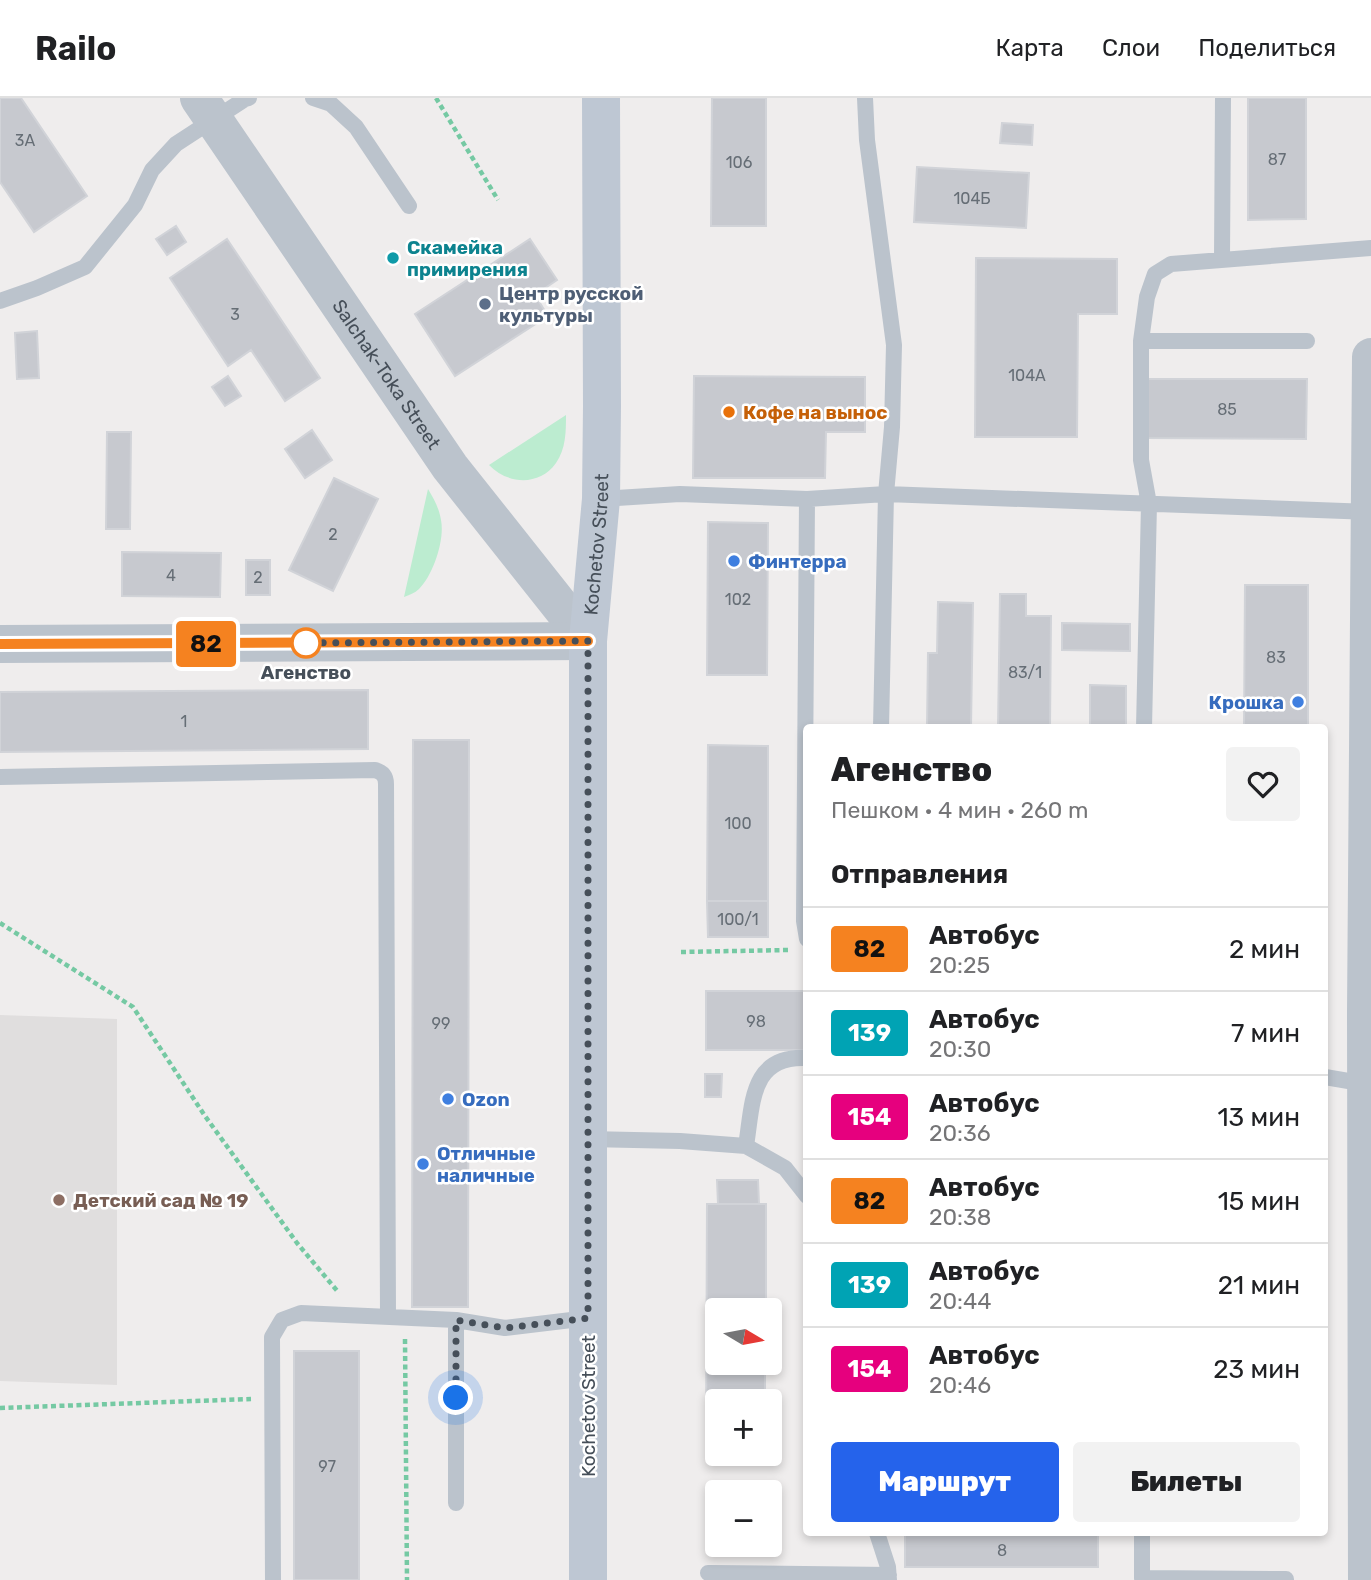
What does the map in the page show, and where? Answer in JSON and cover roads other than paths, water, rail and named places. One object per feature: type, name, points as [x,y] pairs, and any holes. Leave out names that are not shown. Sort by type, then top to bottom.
[{"type":"main road","name":"Kochetov Street","points":[[588,1580],[588,641],[601,499],[601,98]]},
{"type":"street","name":"Salchak-Toka Street","points":[[206,109],[450,467],[588,641]]},
{"type":"street","points":[[1367,1580],[1366,1084],[1369,1012],[1371,357]]},
{"type":"street","points":[[0,644],[588,641]]},
{"type":"lane","points":[[0,301],[85,267],[135,205],[152,170],[206,109],[249,98]]},
{"type":"lane","points":[[313,98],[331,104],[356,127],[408,206]]},
{"type":"lane","points":[[864,98],[894,345],[892,427],[886,494],[881,724]]},
{"type":"lane","points":[[1223,98],[1223,259]]},
{"type":"lane","points":[[1144,724],[1149,504],[1141,460],[1141,341],[1147,297],[1155,274],[1171,264],[1371,247]]},
{"type":"lane","points":[[1141,341],[1307,341]]},
{"type":"lane","points":[[601,499],[680,494],[807,499],[886,494],[1370,512]]},
{"type":"lane","points":[[805,724],[807,499]]},
{"type":"lane","points":[[0,777],[375,770],[382,773],[386,784],[388,1316]]},
{"type":"lane","points":[[746,1146],[755,1086],[764,1072],[776,1062],[793,1057],[803,1058]]},
{"type":"lane","points":[[1328,1078],[1366,1084]]},
{"type":"lane","points":[[588,1139],[746,1146],[785,1168],[803,1191]]},
{"type":"lane","points":[[273,1580],[272,1337],[282,1320],[301,1313],[388,1316],[456,1320],[505,1328],[588,1318]]},
{"type":"lane","points":[[456,1320],[456,1503]]},
{"type":"lane","points":[[708,1573],[889,1578],[878,1536]]},
{"type":"lane","points":[[1142,1536],[1142,1578],[1286,1579]]},
{"type":"place","name":"Скамейка примирения","points":[[393,258]]},
{"type":"place","name":"Центр русской культуры","points":[[485,304]]},
{"type":"place","name":"Кофе на вынос","points":[[729,412]]},
{"type":"place","name":"Финтерра","points":[[734,561]]},
{"type":"place","name":"Агенство","points":[[306,643]]},
{"type":"place","name":"Крошка","points":[[1298,702]]},
{"type":"place","name":"Ozon","points":[[448,1099]]},
{"type":"place","name":"Отличные наличные","points":[[423,1164]]},
{"type":"place","name":"Детский сад № 19","points":[[59,1200]]}]
